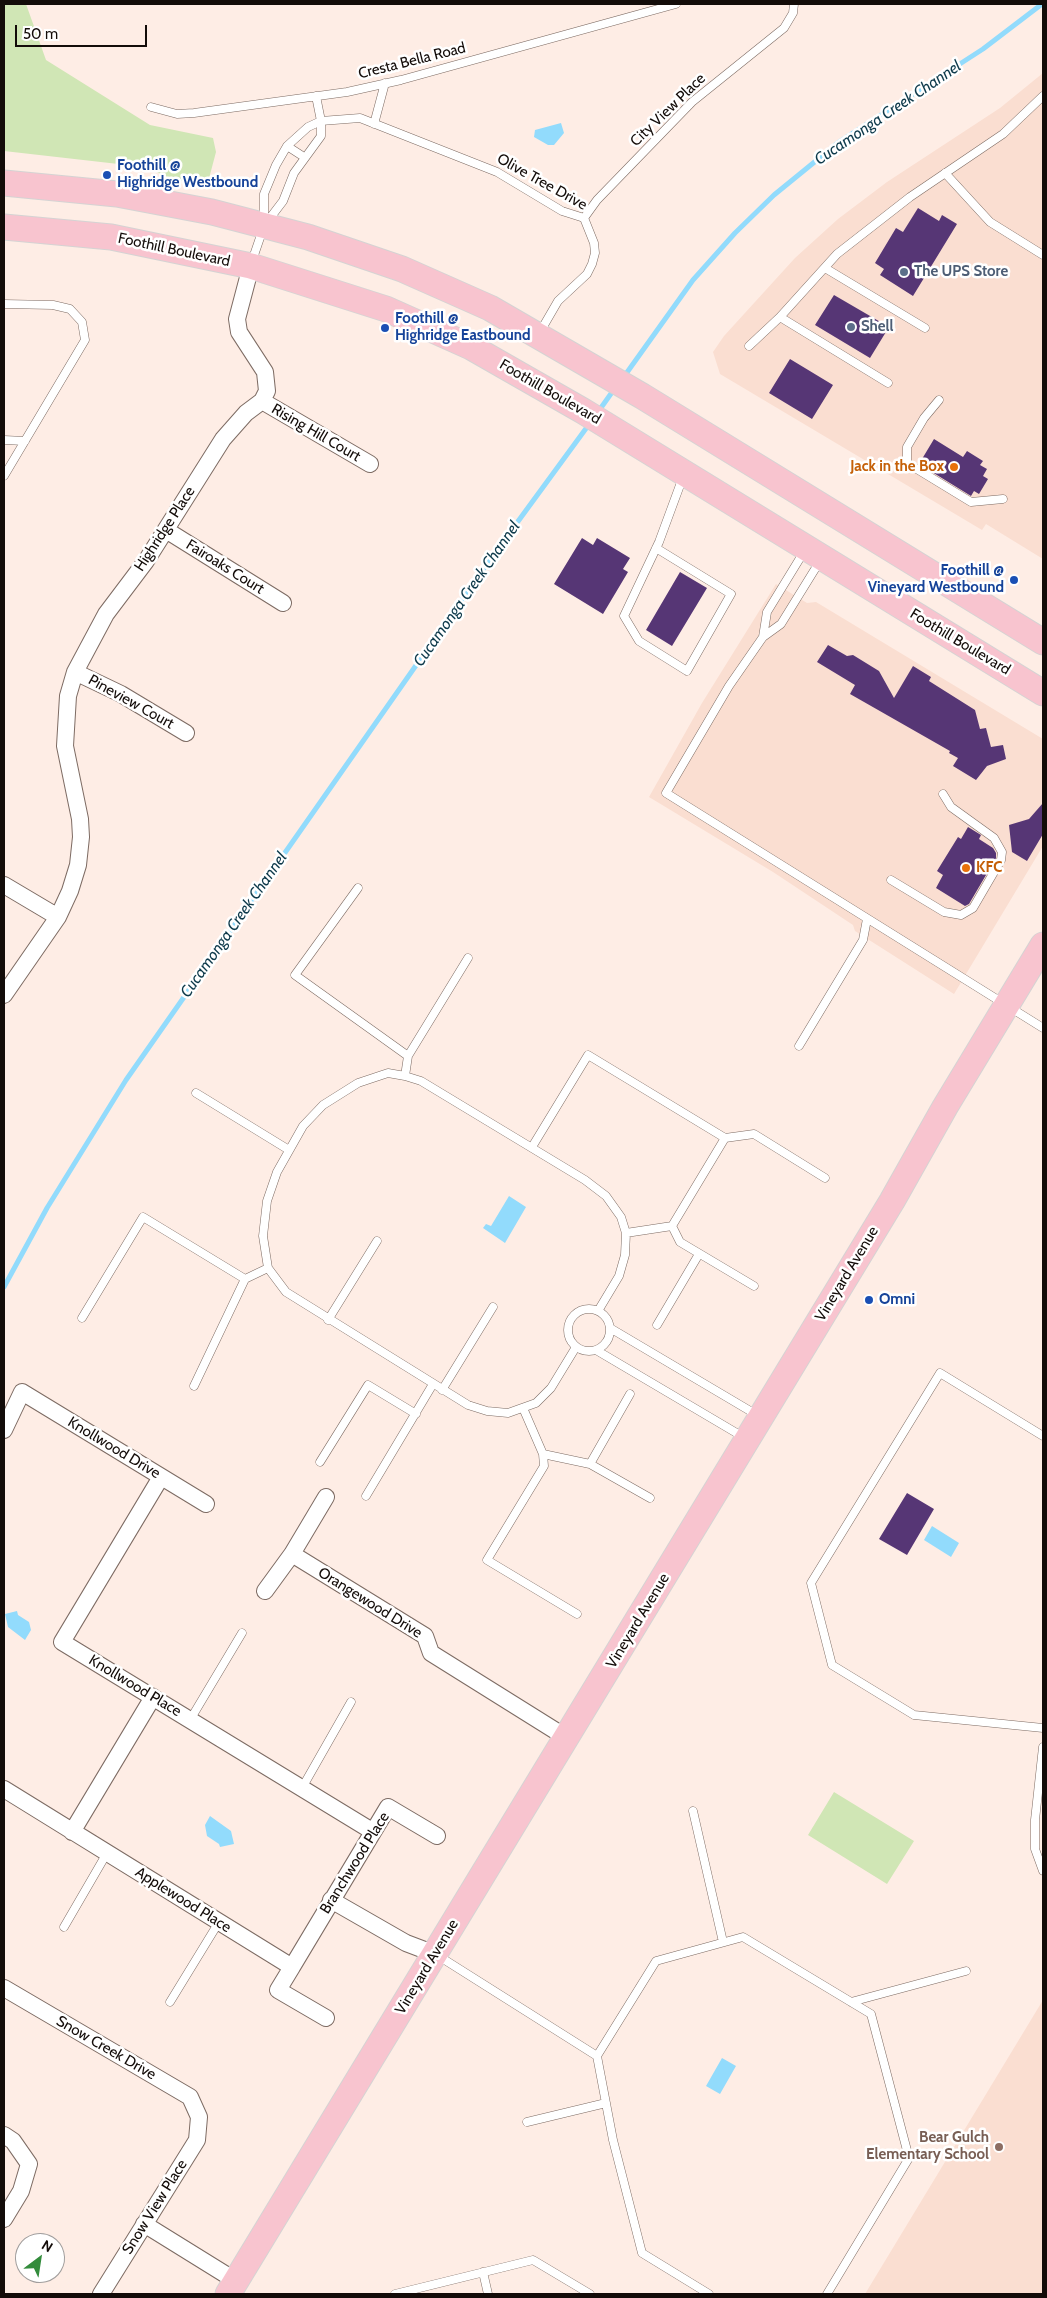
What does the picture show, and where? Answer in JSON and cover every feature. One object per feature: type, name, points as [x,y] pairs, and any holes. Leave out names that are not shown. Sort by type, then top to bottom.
[{"type":"main road","points":[[4,183],[117,194],[212,212],[308,237],[402,269],[490,308],[538,334],[1043,642]]},
{"type":"main road","name":"Foothill Boulevard","points":[[4,227],[111,237],[250,266],[386,309],[471,346],[583,411],[1043,693]]},
{"type":"main road","name":"Vineyard Avenue","points":[[232,2288],[892,1201],[1043,945]]},
{"type":"street","points":[[250,266],[237,319],[239,332],[265,372],[267,391],[262,401]]},
{"type":"street","name":"Rising Hill Court","points":[[262,401],[370,464]]},
{"type":"street","name":"Highridge Place","points":[[4,995],[58,917],[68,898],[78,865],[81,837],[77,798],[65,746],[68,696],[75,672],[106,614],[166,530],[223,440],[246,413],[262,401]]},
{"type":"street","name":"Fairoaks Court","points":[[166,530],[284,603]]},
{"type":"street","name":"Pineview Court","points":[[75,672],[121,694],[186,733]]},
{"type":"street","points":[[4,885],[58,917]]},
{"type":"street","name":"Knollwood Drive","points":[[4,1430],[22,1392],[206,1504]]},
{"type":"street","name":"Knollwood Place","points":[[161,1477],[62,1642],[372,1832]]},
{"type":"street","points":[[265,1591],[292,1554],[326,1497]]},
{"type":"street","name":"Orangewood Drive","points":[[292,1554],[425,1636],[431,1653],[567,1738]]},
{"type":"street","points":[[72,1832],[153,1697]]},
{"type":"street","name":"Applewood Place","points":[[4,1789],[292,1966]]},
{"type":"street","name":"Branchwood Place","points":[[292,1966],[388,1807],[437,1836]]},
{"type":"street","points":[[332,1900],[406,1943],[435,1954]]},
{"type":"street","points":[[292,1966],[278,1990],[326,2018]]},
{"type":"street","name":"Snow Creek Drive","points":[[4,1988],[190,2097],[199,2117]]},
{"type":"street","name":"Snow View Place","points":[[101,2294],[197,2140],[199,2117]]},
{"type":"street","points":[[4,2135],[13,2141],[28,2164],[21,2190],[4,2219]]},
{"type":"street","points":[[144,2224],[232,2288]]},
{"type":"lane","name":"Cresta Bella Road","points":[[151,107],[176,114],[194,113],[316,96],[385,83],[676,4]]},
{"type":"lane","name":"City View Place","points":[[584,218],[597,200],[692,102],[784,28],[793,14],[795,4]]},
{"type":"lane","points":[[374,124],[385,83]]},
{"type":"lane","points":[[250,266],[264,226],[283,201],[294,173],[304,157],[321,136],[322,121],[316,96]]},
{"type":"lane","points":[[749,346],[780,317],[837,254],[946,173],[1003,134],[1043,96]]},
{"type":"lane","name":"Olive Tree Drive","points":[[322,121],[360,118],[497,172],[562,211],[584,218],[594,243],[595,253],[592,264],[586,274],[558,301],[538,334]]},
{"type":"lane","points":[[264,226],[264,194],[276,165],[287,146],[301,131],[322,121]]},
{"type":"lane","points":[[287,146],[304,157]]},
{"type":"lane","points":[[946,173],[990,222],[1043,255]]},
{"type":"lane","points":[[825,268],[925,328]]},
{"type":"lane","points":[[4,304],[53,305],[70,310],[82,322],[85,331],[85,340],[81,349],[4,476]]},
{"type":"lane","points":[[780,317],[888,383]]},
{"type":"lane","points":[[939,400],[924,418],[907,446],[907,463],[971,502],[1003,500]]},
{"type":"lane","points":[[4,440],[25,441]]},
{"type":"lane","points":[[656,548],[731,594],[687,671],[639,641],[624,616],[656,548],[684,473]]},
{"type":"lane","points":[[763,637],[767,612],[814,552]]},
{"type":"lane","points":[[814,552],[781,624],[763,637],[729,686],[666,793],[1043,1028]]},
{"type":"lane","points":[[891,880],[944,912],[961,915],[973,908],[1001,860],[1002,852],[994,838],[951,808],[943,794]]},
{"type":"lane","points":[[358,888],[295,976],[408,1056]]},
{"type":"lane","points":[[799,1046],[863,940],[867,919]]},
{"type":"lane","points":[[405,1076],[408,1056],[468,958]]},
{"type":"lane","points":[[532,1148],[588,1055],[725,1138],[754,1134],[825,1178]]},
{"type":"lane","points":[[576,1347],[551,1388],[536,1403],[508,1413],[486,1411],[468,1405],[442,1390],[286,1292],[268,1268],[262,1236],[267,1202],[277,1172],[302,1126],[323,1105],[358,1083],[388,1073],[405,1076],[421,1081],[585,1180],[606,1196],[621,1217],[626,1234],[625,1255],[619,1276],[598,1311]]},
{"type":"lane","points":[[196,1093],[289,1150]]},
{"type":"lane","points":[[626,1234],[672,1226],[725,1138]]},
{"type":"lane","points":[[82,1318],[143,1216],[245,1278]]},
{"type":"lane","points":[[672,1226],[680,1242],[754,1286]]},
{"type":"lane","points":[[328,1320],[377,1241]]},
{"type":"lane","points":[[656,1325],[699,1254]]},
{"type":"lane","points":[[194,1386],[245,1278],[268,1268]]},
{"type":"lane","points":[[442,1390],[493,1307]]},
{"type":"lane","points":[[596,1350],[608,1339],[610,1328],[606,1318],[598,1311],[592,1309],[580,1311],[570,1319],[567,1331],[572,1343],[576,1347],[586,1351],[596,1350],[747,1440]]},
{"type":"lane","points":[[610,1328],[761,1417]]},
{"type":"lane","points":[[1043,1436],[940,1373],[811,1583],[832,1665],[914,1715],[1043,1728]]},
{"type":"lane","points":[[320,1462],[368,1384],[416,1414]]},
{"type":"lane","points":[[366,1496],[434,1384]]},
{"type":"lane","points":[[590,1464],[630,1394]]},
{"type":"lane","points":[[523,1408],[543,1454],[544,1466],[487,1560],[577,1614]]},
{"type":"lane","points":[[543,1454],[590,1464],[650,1498]]},
{"type":"lane","points":[[190,1720],[242,1633]]},
{"type":"lane","points":[[302,1788],[351,1702]]},
{"type":"lane","points":[[1043,1747],[1035,1820],[1035,1849],[1043,1871]]},
{"type":"lane","points":[[693,1811],[724,1942]]},
{"type":"lane","points":[[64,1927],[107,1853]]},
{"type":"lane","points":[[170,2002],[220,1922]]},
{"type":"lane","points":[[709,2294],[642,2253],[606,2103],[597,2056],[656,1961],[743,1936],[871,2014],[909,2158],[827,2294]]},
{"type":"lane","points":[[435,1954],[597,2056]]},
{"type":"lane","points":[[851,2002],[966,1971]]},
{"type":"lane","points":[[527,2122],[606,2103]]},
{"type":"lane","points":[[395,2294],[533,2260],[590,2294]]},
{"type":"lane","points":[[483,2272],[488,2294]]},
{"type":"shaded area","points":[[1043,73],[1043,559],[986,524],[982,530],[720,374],[713,352],[724,336],[795,258],[838,219],[887,182],[1000,108]]},
{"type":"shaded area","points":[[776,584],[807,603],[816,602],[1043,739],[1043,846],[954,994],[855,931],[853,925],[773,872],[649,797],[702,703]]},
{"type":"shaded area","name":"Bear Gulch Elementary School","points":[[1043,2000],[1043,2294],[865,2294]]},
{"type":"green space","points":[[4,4],[26,4],[46,60],[150,125],[213,138],[216,152],[207,186],[172,179],[152,170],[136,166],[4,151]]},
{"type":"green space","points":[[834,1792],[914,1841],[887,1884],[808,1835]]},
{"type":"water","points":[[561,123],[564,133],[554,145],[548,145],[534,137],[535,130]]},
{"type":"water","points":[[509,1196],[526,1207],[505,1243],[483,1228],[486,1224],[491,1226]]},
{"type":"water","points":[[932,1526],[959,1543],[951,1557],[924,1540]]},
{"type":"water","points":[[17,1611],[18,1615],[29,1622],[31,1630],[25,1640],[8,1627],[5,1614]]},
{"type":"water","points":[[210,1816],[231,1831],[234,1844],[220,1847],[219,1844],[207,1836],[205,1825]]},
{"type":"water","points":[[722,2058],[736,2066],[720,2094],[706,2086]]},
{"type":"building","points":[[918,208],[939,221],[942,215],[957,224],[913,296],[880,275],[884,269],[875,263],[896,228],[903,232]]},
{"type":"building","points":[[834,295],[889,327],[870,358],[815,325]]},
{"type":"building","points":[[790,359],[833,385],[812,419],[769,393]]},
{"type":"building","name":"Jack in the Box","points":[[934,439],[963,457],[967,451],[983,461],[980,465],[987,469],[983,476],[988,479],[979,494],[974,491],[971,496],[919,464]]},
{"type":"building","points":[[582,538],[593,545],[597,538],[630,558],[623,569],[628,572],[603,614],[554,584]]},
{"type":"building","points":[[680,572],[707,588],[672,646],[646,630]]},
{"type":"building","points":[[828,645],[847,656],[853,655],[879,671],[894,698],[913,666],[931,677],[929,681],[975,710],[980,729],[986,728],[991,747],[1003,745],[1006,759],[987,766],[976,780],[953,766],[958,758],[949,753],[950,751],[850,694],[855,685],[817,662]]},
{"type":"building","points":[[1043,803],[1043,834],[1027,861],[1012,852],[1009,825],[1029,819]]},
{"type":"building","name":"KFC","points":[[968,827],[981,835],[979,839],[993,848],[996,858],[969,904],[965,906],[936,888],[943,875],[937,871],[958,837],[961,839]]},
{"type":"building","points":[[907,1493],[934,1509],[907,1555],[879,1539]]},
{"type":"waterway","name":"Cucamonga Creek Channel","points":[[623,378],[693,280],[735,233],[774,195],[839,142],[983,49],[1042,4]]},
{"type":"waterway","name":"Cucamonga Creek Channel","points":[[598,412],[615,388]]},
{"type":"waterway","name":"Cucamonga Creek Channel","points":[[4,1287],[47,1208],[126,1080],[489,561],[590,423]]},
{"type":"place","name":"Foothill @ Highridge Westbound","points":[[107,175]]},
{"type":"place","name":"The UPS Store","points":[[904,272]]},
{"type":"place","name":"Shell","points":[[851,327]]},
{"type":"place","name":"Foothill @ Highridge Eastbound","points":[[385,328]]},
{"type":"place","name":"Jack in the Box","points":[[954,467]]},
{"type":"place","name":"Foothill @ Vineyard Westbound","points":[[1014,580]]},
{"type":"place","name":"KFC","points":[[966,868]]},
{"type":"place","name":"Omni","points":[[869,1300]]},
{"type":"place","name":"Bear Gulch Elementary School","points":[[999,2147]]}]
